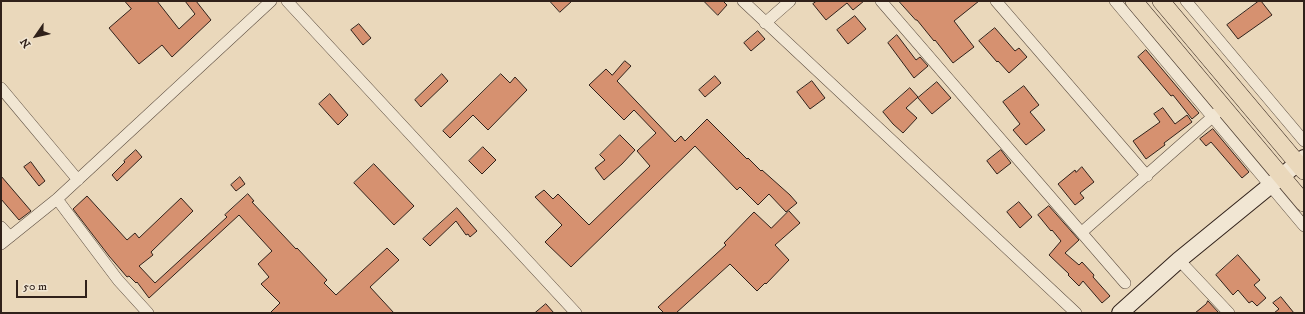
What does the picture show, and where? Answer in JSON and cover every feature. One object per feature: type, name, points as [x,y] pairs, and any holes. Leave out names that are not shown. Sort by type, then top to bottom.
[{"type":"main road","points":[[1134,1],[1218,112],[1275,176],[1304,203]]},
{"type":"main road","points":[[1161,1],[1300,158]]},
{"type":"street","points":[[1,244],[57,199],[271,1]]},
{"type":"street","points":[[287,1],[576,313]]},
{"type":"street","points":[[743,1],[1076,313]]},
{"type":"street","points":[[765,23],[790,1]]},
{"type":"street","points":[[881,1],[1125,283]]},
{"type":"street","points":[[996,1],[1146,176]]},
{"type":"street","points":[[1082,232],[1218,112],[1115,1]]},
{"type":"street","points":[[1186,1],[1304,141]]},
{"type":"street","points":[[1,88],[78,180]]},
{"type":"street","points":[[1120,313],[1275,176],[1300,158]]},
{"type":"street","points":[[1275,176],[1304,226]]},
{"type":"street","points":[[57,199],[118,280],[148,313]]},
{"type":"street","points":[[1,227],[10,237]]},
{"type":"street","points":[[1179,260],[1229,313]]},
{"type":"building","points":[[125,1],[157,1],[179,29],[195,14],[185,1],[196,1],[211,20],[172,57],[162,45],[139,64],[109,28],[131,9]]},
{"type":"building","points":[[550,1],[572,1],[560,12]]},
{"type":"building","points":[[704,1],[723,1],[727,5],[718,15]]},
{"type":"building","points":[[817,1],[864,1],[853,10],[847,3],[826,20],[813,4]]},
{"type":"building","points":[[899,1],[979,1],[954,21],[974,47],[953,63],[935,40],[934,41]]},
{"type":"building","points":[[1261,1],[1272,15],[1238,39],[1227,25]]},
{"type":"building","points":[[855,16],[866,29],[848,44],[837,30]]},
{"type":"building","points":[[359,24],[371,38],[363,45],[351,30]]},
{"type":"building","points":[[995,28],[1015,51],[1019,48],[1027,57],[1009,73],[998,61],[997,62],[979,41]]},
{"type":"building","points":[[758,31],[765,39],[751,51],[744,43]]},
{"type":"building","points":[[897,35],[916,60],[920,57],[928,66],[914,78],[888,43]]},
{"type":"building","points":[[1146,50],[1199,113],[1192,119],[1173,95],[1171,96],[1138,57]]},
{"type":"building","points":[[625,61],[631,66],[617,81],[675,142],[681,136],[685,141],[707,119],[747,159],[748,158],[761,171],[762,170],[797,203],[786,212],[769,194],[758,205],[740,187],[737,190],[695,146],[571,267],[545,242],[562,225],[535,197],[544,190],[553,199],[558,194],[589,225],[650,166],[637,151],[656,133],[634,110],[624,120],[589,85],[606,69],[612,75]]},
{"type":"building","points":[[442,74],[448,81],[421,107],[415,100]]},
{"type":"building","points":[[501,74],[510,83],[515,77],[527,90],[488,130],[473,115],[450,138],[443,131]]},
{"type":"building","points":[[715,76],[721,83],[705,97],[699,90]]},
{"type":"building","points":[[812,81],[825,98],[810,109],[797,92]]},
{"type":"building","points":[[937,82],[951,98],[932,114],[918,98]]},
{"type":"building","points":[[1024,86],[1039,105],[1030,112],[1045,130],[1026,145],[1013,130],[1020,124],[1003,102]]},
{"type":"building","points":[[910,88],[918,97],[906,108],[917,118],[903,133],[883,112]]},
{"type":"building","points":[[330,94],[348,115],[338,125],[319,104]]},
{"type":"building","points":[[1163,108],[1175,124],[1187,115],[1192,122],[1146,159],[1133,141],[1160,122],[1154,114]]},
{"type":"building","points":[[1213,129],[1249,172],[1242,178],[1211,142],[1206,146],[1200,139]]},
{"type":"building","points":[[620,135],[635,150],[604,180],[595,168],[605,160],[600,155]]},
{"type":"building","points":[[483,147],[496,160],[482,174],[469,161]]},
{"type":"building","points":[[136,150],[142,157],[117,181],[112,175]]},
{"type":"building","points":[[1001,150],[1011,163],[997,174],[987,161]]},
{"type":"building","points":[[31,162],[45,181],[39,186],[24,167]]},
{"type":"building","points":[[374,164],[414,206],[394,225],[354,183]]},
{"type":"building","points":[[1082,167],[1094,182],[1080,193],[1084,198],[1075,205],[1058,184],[1075,170],[1076,172]]},
{"type":"building","points":[[1,176],[31,211],[19,220],[1,199]]},
{"type":"building","points":[[240,177],[245,184],[236,191],[231,185]]},
{"type":"building","points":[[248,194],[254,201],[252,202],[327,280],[324,283],[336,295],[387,248],[399,260],[370,287],[394,313],[270,313],[280,303],[261,284],[269,277],[258,264],[272,251],[239,215],[149,298],[137,282],[136,283],[129,276],[127,277],[109,256],[73,209],[87,196],[127,240],[135,233],[139,238],[181,198],[193,211],[151,252],[153,255],[139,266],[155,283],[227,217],[225,215]]},
{"type":"building","points":[[1019,202],[1032,217],[1020,228],[1007,212]]},
{"type":"building","points":[[1049,206],[1079,240],[1065,253],[1079,265],[1082,262],[1110,296],[1102,303],[1083,281],[1079,286],[1049,255],[1061,241],[1038,215]]},
{"type":"building","points":[[457,208],[477,231],[470,237],[468,234],[466,235],[456,221],[430,246],[423,239]]},
{"type":"building","points":[[789,211],[800,223],[775,245],[789,260],[766,284],[765,283],[757,291],[730,264],[676,313],[664,313],[658,307],[726,245],[724,243],[754,212],[771,228]]},
{"type":"building","points":[[1238,255],[1260,280],[1254,285],[1266,298],[1257,306],[1252,301],[1249,303],[1238,290],[1233,295],[1216,275]]},
{"type":"building","points":[[1281,297],[1294,313],[1274,313],[1279,309],[1273,303]]},
{"type":"building","points":[[1208,301],[1219,313],[1195,313],[1206,304]]},
{"type":"building","points":[[546,304],[554,313],[535,313]]}]
